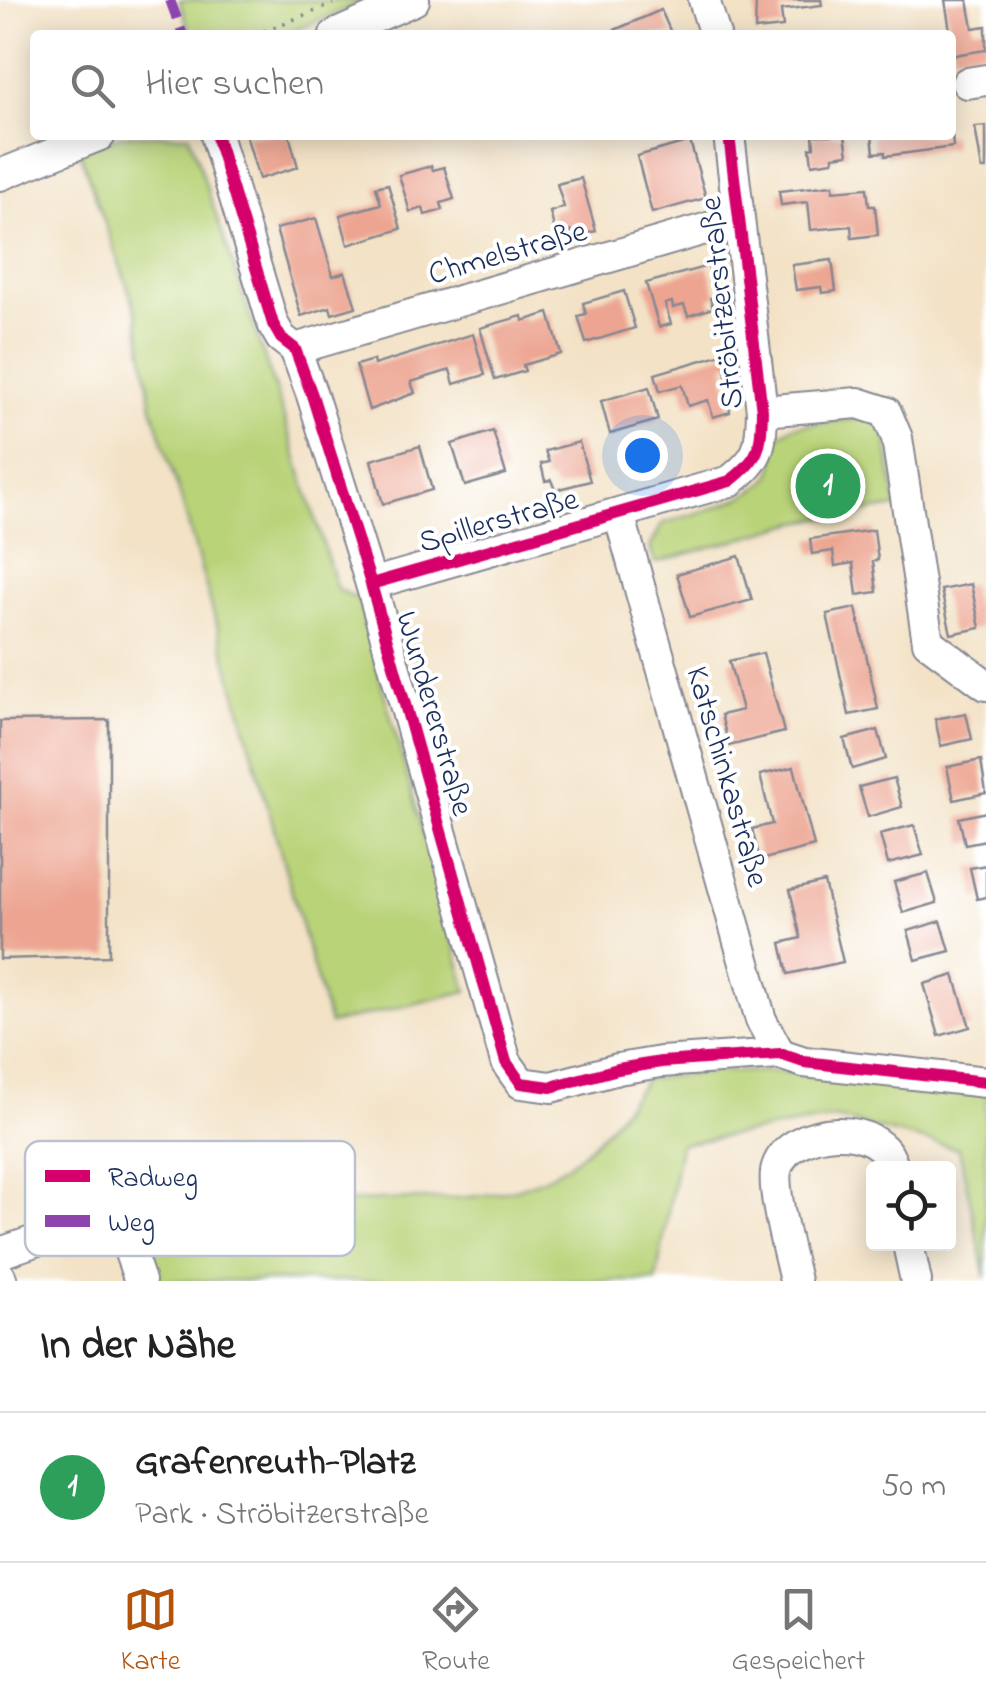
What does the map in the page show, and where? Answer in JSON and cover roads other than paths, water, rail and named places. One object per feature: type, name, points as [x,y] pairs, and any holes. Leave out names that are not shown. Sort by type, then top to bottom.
[{"type":"street","points":[[346,30],[414,0]]},
{"type":"street","points":[[704,0],[713,30]]},
{"type":"street","points":[[0,175],[88,140]]},
{"type":"street","name":"Wundererstraße","points":[[218,140],[273,324],[281,338],[295,349],[371,584],[506,1062],[521,1083],[551,1087],[660,1062],[780,1054]]},
{"type":"street","name":"Ströbitzerstraße","points":[[730,140],[762,412],[761,438],[752,464]]},
{"type":"street","name":"Chmelstraße","points":[[295,349],[739,219]]},
{"type":"street","points":[[762,412],[858,403],[886,412],[897,438],[928,642],[983,676]]},
{"type":"street","name":"Spillerstraße","points":[[371,584],[730,481],[752,464]]},
{"type":"street","name":"Katschinkastraße","points":[[620,514],[761,1020],[780,1054]]},
{"type":"street","points":[[780,1054],[804,1062],[986,1082]]},
{"type":"street","points":[[795,1281],[775,1179],[781,1158],[810,1139],[845,1133],[875,1139],[886,1148],[891,1161]]},
{"type":"street","points":[[0,1253],[25,1244]]},
{"type":"street","points":[[910,1251],[916,1281]]},
{"type":"street","points":[[131,1256],[140,1281]]},
{"type":"place","name":"Grafenreuth-Platz","points":[[828,486]]}]
